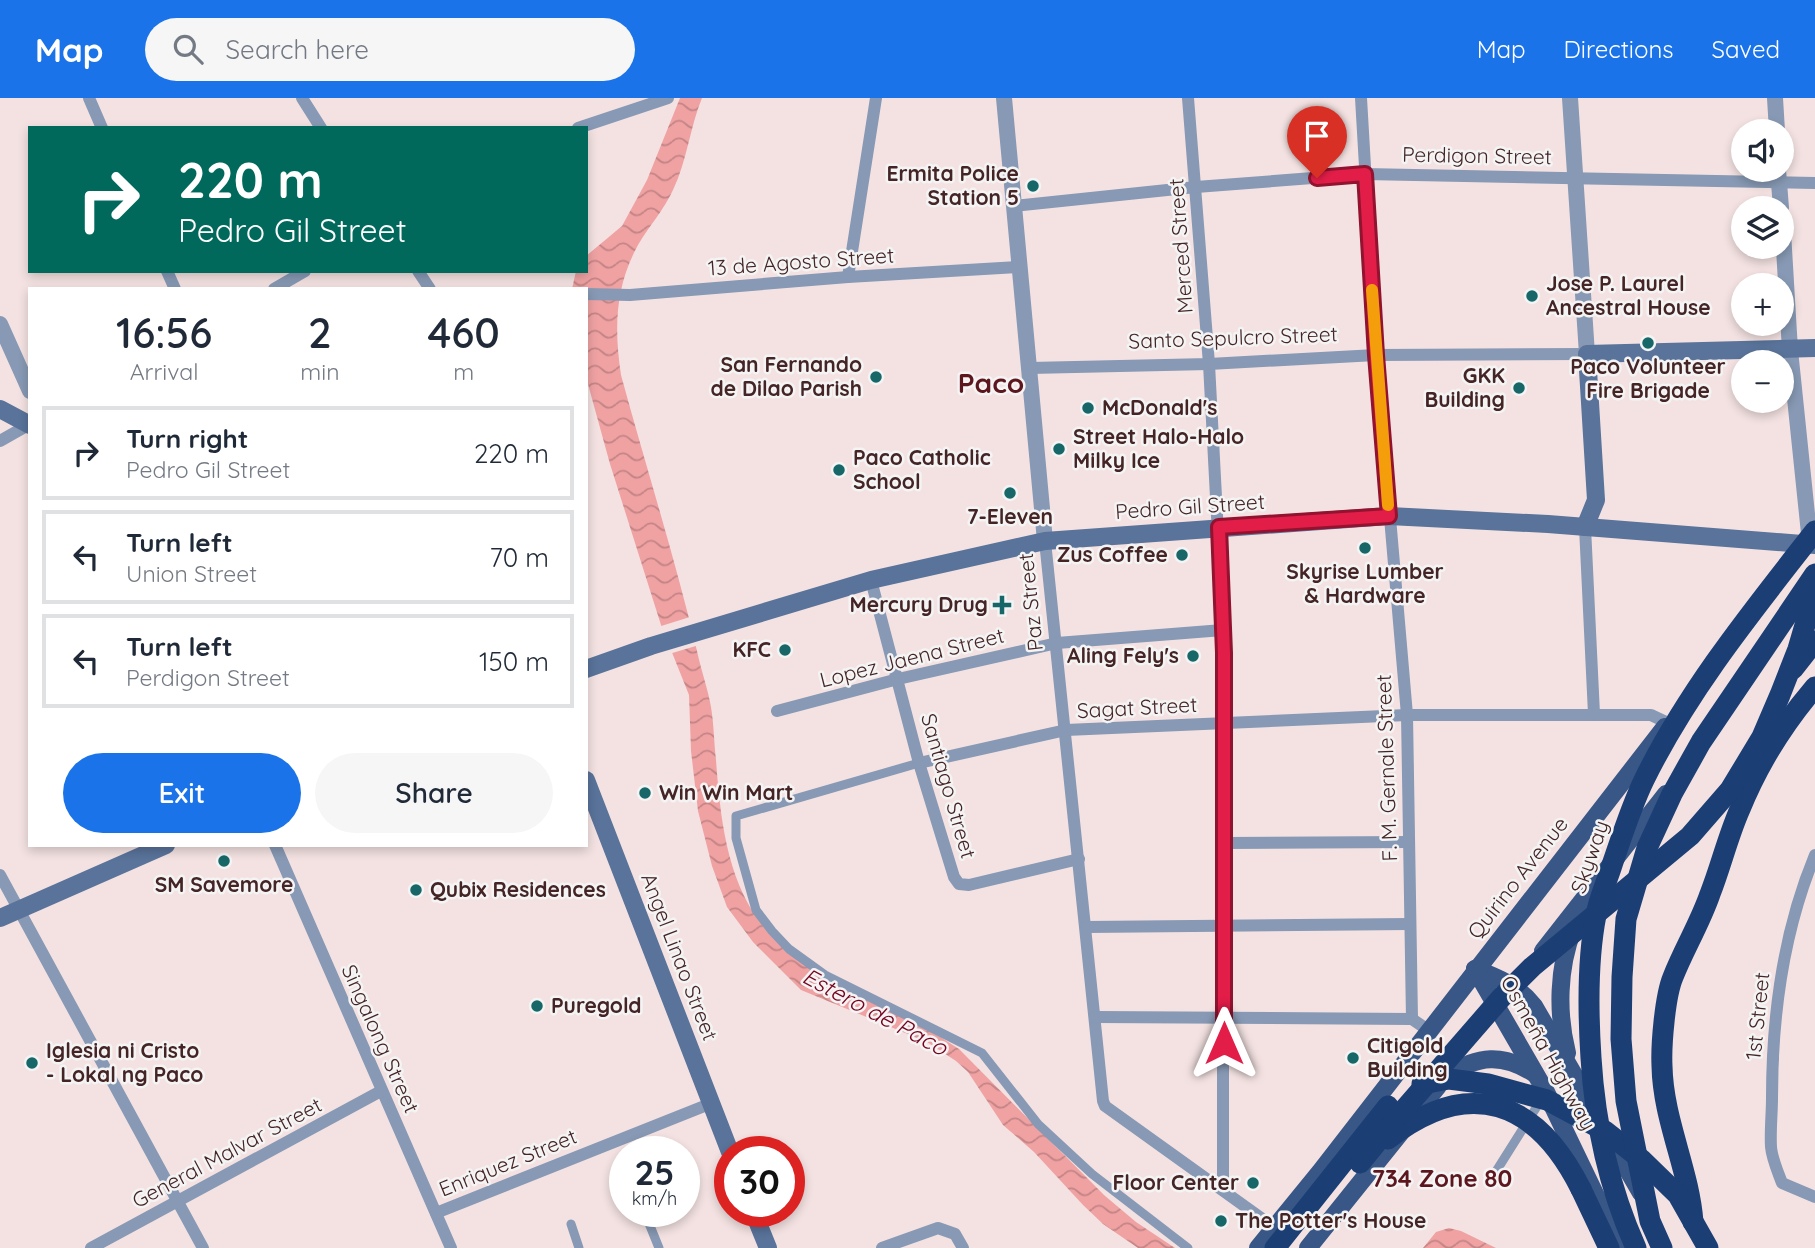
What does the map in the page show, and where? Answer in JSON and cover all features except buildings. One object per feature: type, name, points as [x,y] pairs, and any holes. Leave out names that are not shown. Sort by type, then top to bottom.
[{"type":"highway","name":"Skyway","points":[[1636,1248],[1606,1165],[1594,1104],[1590,976],[1596,914],[1644,781],[1674,727],[1738,629],[1814,540]]},
{"type":"highway","points":[[1662,1248],[1650,1221],[1626,1101],[1621,1039],[1626,919],[1647,848],[1672,794],[1701,742],[1815,574]]},
{"type":"highway","points":[[1293,1248],[1360,1163],[1501,998],[1532,967],[1690,836],[1730,790],[1762,737],[1798,649],[1815,593]]},
{"type":"highway","points":[[1739,809],[1746,758],[1756,726],[1774,694],[1815,641]]},
{"type":"highway","points":[[1700,1248],[1693,1226],[1691,1193],[1665,1105],[1661,1065],[1672,979],[1710,895],[1739,809],[1765,759],[1802,702],[1815,687]]},
{"type":"highway","points":[[1275,1238],[1388,1106],[1420,1085],[1449,1079],[1488,1084],[1547,1100],[1605,1131],[1642,1160],[1678,1195],[1708,1248]]},
{"type":"highway","points":[[1360,1163],[1391,1136],[1421,1116],[1442,1107],[1464,1103],[1502,1107],[1546,1136],[1562,1155],[1609,1248]]},
{"type":"main road","name":"Santo Sepulcro Street","points":[[1790,350],[1815,348]]},
{"type":"main road","name":"Santo Sepulcro Street","points":[[1587,354],[1731,351]]},
{"type":"main road","points":[[1585,527],[1596,500],[1587,354]]},
{"type":"main road","points":[[0,409],[28,424]]},
{"type":"main road","name":"Pedro Gil Street","points":[[588,668],[695,632],[871,580],[1045,541],[1389,516],[1814,540]]},
{"type":"main road","name":"Quirino Avenue","points":[[1258,1248],[1275,1238],[1475,969],[1814,540]]},
{"type":"main road","points":[[1308,1248],[1722,723],[1815,593]]},
{"type":"main road","name":"Angel Linao Street","points":[[588,784],[724,1136]]},
{"type":"main road","points":[[0,918],[158,847]]},
{"type":"main road","points":[[1572,1070],[1561,1018],[1563,965],[1573,929],[1593,886]]},
{"type":"main road","name":"Osmeña Highway","points":[[1475,969],[1516,986],[1534,1006],[1672,1248]]},
{"type":"main road","name":"Osmeña Highway","points":[[1475,969],[1546,1092],[1621,1248]]},
{"type":"main road","points":[[1446,1076],[1463,1065],[1483,1059],[1511,1061],[1535,1074]]},
{"type":"main road","points":[[1561,1123],[1592,1107]]},
{"type":"main road","points":[[759,1227],[768,1248]]},
{"type":"street","points":[[89,98],[101,126]]},
{"type":"street","points":[[302,98],[320,126]]},
{"type":"street","points":[[584,126],[668,98]]},
{"type":"street","points":[[848,277],[876,98]]},
{"type":"street","name":"Paz Street","points":[[1004,98],[1045,541],[1105,1106],[1223,1190]]},
{"type":"street","name":"Merced Street","points":[[1188,98],[1209,364],[1223,630],[1223,1190]]},
{"type":"street","name":"F. M. Gernale Street","points":[[1361,98],[1376,355],[1407,715],[1412,1019]]},
{"type":"street","points":[[1570,98],[1587,354]]},
{"type":"street","points":[[1775,98],[1776,119]]},
{"type":"street","name":"Perdigon Street","points":[[1013,206],[1196,187],[1365,174],[1731,176]]},
{"type":"street","name":"Perdigon Street","points":[[1794,179],[1815,183]]},
{"type":"street","points":[[1785,259],[1790,350]]},
{"type":"street","name":"13 de Agosto Street","points":[[588,294],[630,295],[848,277],[1018,267]]},
{"type":"street","points":[[277,287],[302,273]]},
{"type":"street","points":[[0,324],[28,387]]},
{"type":"street","name":"Santo Sepulcro Street","points":[[1030,368],[1209,364],[1376,355],[1587,354]]},
{"type":"street","points":[[1794,382],[1814,540]]},
{"type":"street","points":[[0,441],[28,426]]},
{"type":"street","points":[[1585,527],[1594,714]]},
{"type":"street","name":"Santiago Street","points":[[871,580],[919,763],[954,877],[959,884],[969,885],[1079,859]]},
{"type":"street","name":"Lopez Jaena Street","points":[[777,711],[898,679],[1057,643],[1223,630]]},
{"type":"street","name":"Sagat Street","points":[[1188,1248],[1092,1174],[1038,1124],[982,1054],[825,975],[789,949],[757,910],[736,838],[736,816],[919,763],[1066,730],[1407,715],[1651,715],[1668,723]]},
{"type":"street","points":[[1224,843],[1409,842]]},
{"type":"street","name":"Singalong Street","points":[[276,847],[451,1248]]},
{"type":"street","name":"1st Street","points":[[1815,855],[1806,877],[1783,961],[1772,1074],[1771,1149],[1782,1183],[1815,1197]]},
{"type":"street","points":[[0,875],[203,1248]]},
{"type":"street","points":[[1086,927],[1410,924]]},
{"type":"street","points":[[1095,1017],[1412,1019],[1428,1031]]},
{"type":"street","name":"General Malvar Street","points":[[94,1247],[381,1091]]},
{"type":"street","points":[[1495,1173],[1546,1092]]},
{"type":"street","name":"Enriquez Street","points":[[436,1213],[712,1103]]},
{"type":"street","points":[[1223,1190],[1275,1238]]},
{"type":"street","points":[[570,1224],[579,1248]]},
{"type":"street","points":[[650,1227],[659,1248]]},
{"type":"street","points":[[882,1248],[938,1228],[955,1234],[963,1248]]},
{"type":"water","name":"Estero de Paco","points":[[680,98],[702,98],[673,190],[630,261],[618,308],[617,341],[621,375],[710,700],[723,823],[739,885],[760,922],[782,946],[829,981],[907,1019],[959,1049],[1104,1195],[1136,1222],[1175,1248],[1138,1248],[1103,1224],[1034,1152],[1003,1125],[968,1072],[956,1061],[927,1042],[801,990],[753,942],[727,907],[712,866],[698,811],[691,751],[689,695],[661,625],[588,384],[588,287],[572,287],[576,273],[588,273],[588,254],[622,226],[647,180]]},
{"type":"water","points":[[1449,1228],[1496,1248],[1423,1248],[1436,1232]]},
{"type":"pier","points":[[690,617],[699,645],[669,654],[658,627]]},
{"type":"slow traffic","points":[[1372,290],[1388,505]]},
{"type":"place","name":"Ermita Police Station 5","points":[[1033,186]]},
{"type":"place","name":"Jose P. Laurel Ancestral House","points":[[1532,296]]},
{"type":"place","name":"Paco Volunteer Fire Brigade","points":[[1648,343]]},
{"type":"place","name":"San Fernando de Dilao Parish","points":[[876,377]]},
{"type":"place","name":"GKK Building","points":[[1519,388]]},
{"type":"place","name":"McDonald's","points":[[1088,408]]},
{"type":"place","name":"Street Halo-Halo Milky Ice","points":[[1059,449]]},
{"type":"place","name":"Paco Catholic School","points":[[839,470]]},
{"type":"place","name":"7-Eleven","points":[[1010,493]]},
{"type":"place","name":"Skyrise Lumber & Hardware","points":[[1365,548]]},
{"type":"place","name":"Zus Coffee","points":[[1182,555]]},
{"type":"place","name":"Mercury Drug","points":[[1002,605]]},
{"type":"place","name":"KFC","points":[[785,650]]},
{"type":"place","name":"Aling Fely's","points":[[1193,656]]},
{"type":"place","name":"Win Win Mart","points":[[645,793]]},
{"type":"place","name":"SM Savemore","points":[[224,861]]},
{"type":"place","name":"Qubix Residences","points":[[416,890]]},
{"type":"place","name":"Puregold","points":[[537,1006]]},
{"type":"place","name":"Citigold Building","points":[[1353,1058]]},
{"type":"place","name":"Iglesia ni Cristo - Lokal ng Paco","points":[[32,1063]]},
{"type":"place","name":"Floor Center","points":[[1253,1183]]},
{"type":"place","name":"The Potter's House","points":[[1221,1221]]},
{"type":"district","name":"Paco","points":[[991,383]]},
{"type":"district","name":"734 Zone 80","points":[[1442,1179]]},
{"type":"route","points":[[1224,1043],[1224,653],[1219,527],[1389,516],[1365,174],[1317,178]]}]
